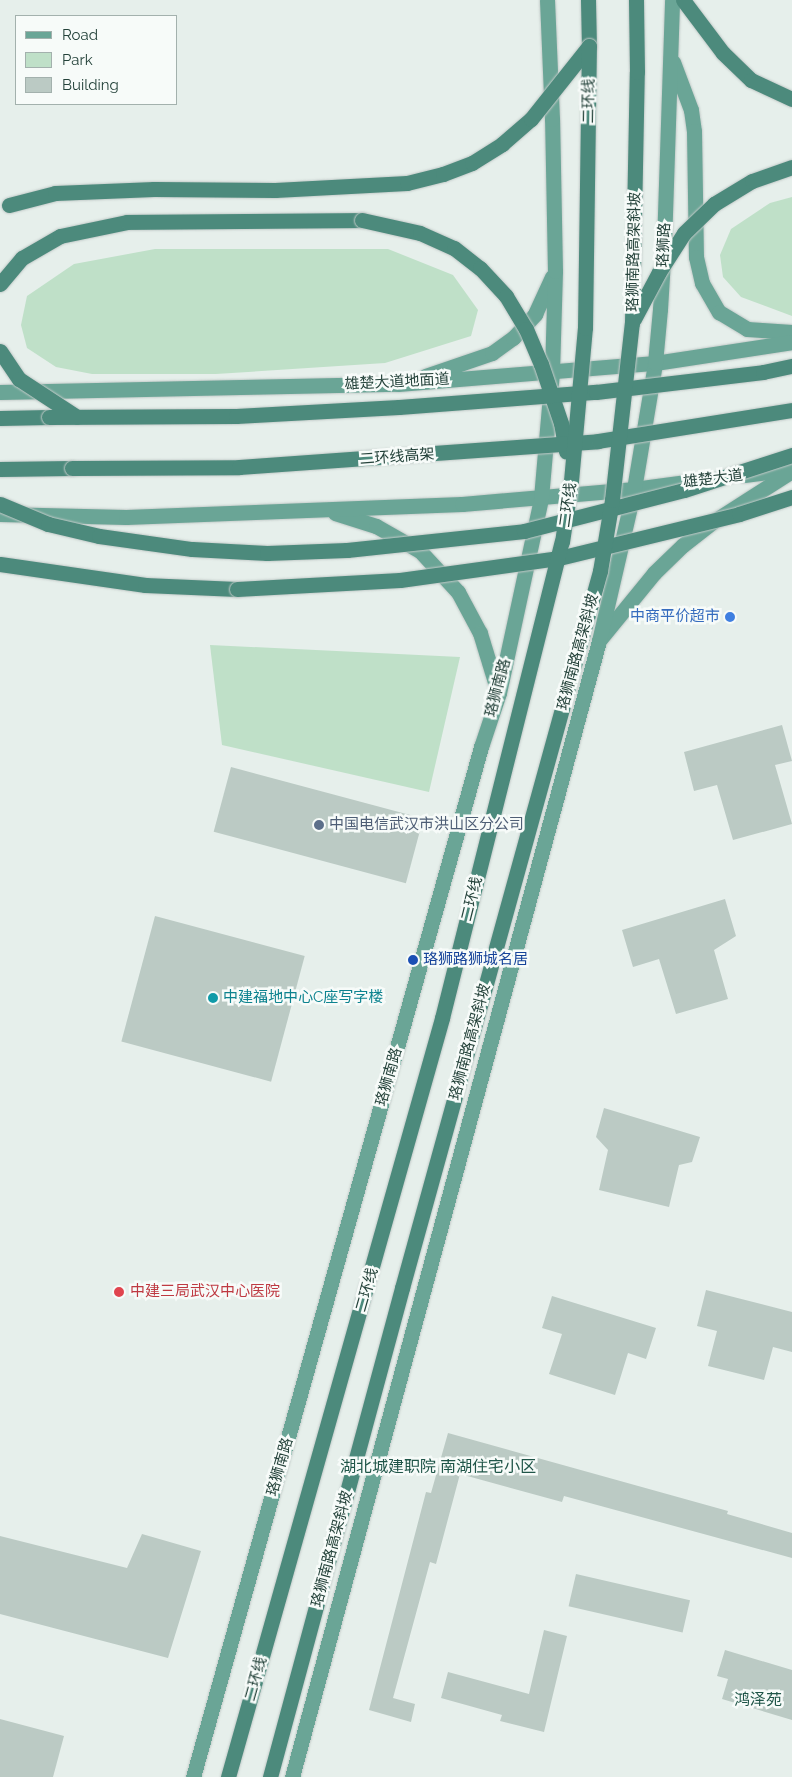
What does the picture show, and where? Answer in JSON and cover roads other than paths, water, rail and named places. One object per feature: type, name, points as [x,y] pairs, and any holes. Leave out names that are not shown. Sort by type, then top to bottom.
[{"type":"highway","name":"二环线","points":[[228,1777],[442,1018],[562,542],[572,480],[585,328],[588,0]]},
{"type":"highway","name":"珞狮南路高架斜坡","points":[[270,1777],[402,1288],[600,571],[612,500],[632,323],[637,72],[636,0]]},
{"type":"highway","points":[[683,0],[723,54],[751,80],[792,99]]},
{"type":"highway","points":[[0,209],[55,193],[154,189],[275,190],[408,183],[443,174],[472,163],[502,144],[530,120],[589,46]]},
{"type":"highway","points":[[632,323],[659,272],[684,233],[714,204],[752,181],[792,167]]},
{"type":"highway","points":[[0,284],[22,258],[60,236],[127,222],[362,220],[420,233],[454,248],[480,268],[506,296],[526,329],[541,364],[561,423],[572,480]]},
{"type":"highway","points":[[0,351],[19,379],[77,417]]},
{"type":"highway","points":[[0,418],[236,416],[399,407],[596,392],[792,366]]},
{"type":"highway","name":"二环线高架","points":[[0,469],[239,467],[396,457],[598,441],[792,410]]},
{"type":"highway","points":[[0,504],[48,524],[82,532],[192,550],[268,553],[346,550],[524,531],[684,490],[792,454]]},
{"type":"highway","points":[[0,564],[145,585],[237,589],[400,580],[559,558],[739,514],[792,497]]},
{"type":"main road","points":[[547,0],[552,118],[555,271],[552,372]]},
{"type":"main road","name":"珞狮路","points":[[634,489],[656,363],[664,244],[672,0]]},
{"type":"main road","points":[[671,56],[691,110],[694,131],[696,257],[702,283],[719,312],[748,329],[792,332]]},
{"type":"main road","points":[[398,384],[470,362],[492,353],[513,338],[535,314],[555,271]]},
{"type":"main road","name":"雄楚大道地面道","points":[[0,392],[398,384],[656,363],[792,342]]},
{"type":"main road","name":"珞狮南路","points":[[193,1777],[481,747],[499,694],[541,498],[552,372]]},
{"type":"main road","points":[[599,641],[654,573],[682,545],[714,521],[792,470]]},
{"type":"main road","name":"雄楚大道","points":[[634,489],[792,470]]},
{"type":"main road","points":[[0,514],[126,517],[324,510],[462,504],[634,489],[599,641],[292,1777]]},
{"type":"main road","points":[[324,510],[376,526],[420,551],[458,592],[480,633],[499,694]]},
{"type":"place","name":"中商平价超市","points":[[730,617]]},
{"type":"place","name":"中国电信武汉市洪山区分公司","points":[[319,825]]},
{"type":"place","name":"珞狮路狮城名居","points":[[413,960]]},
{"type":"place","name":"中建福地中心C座写字楼","points":[[213,998]]},
{"type":"place","name":"中建三局武汉中心医院","points":[[119,1292]]},
{"type":"district","name":"湖北城建职院 南湖住宅小区","points":[[438,1467]]},
{"type":"district","name":"鸿泽苑","points":[[758,1700]]}]
